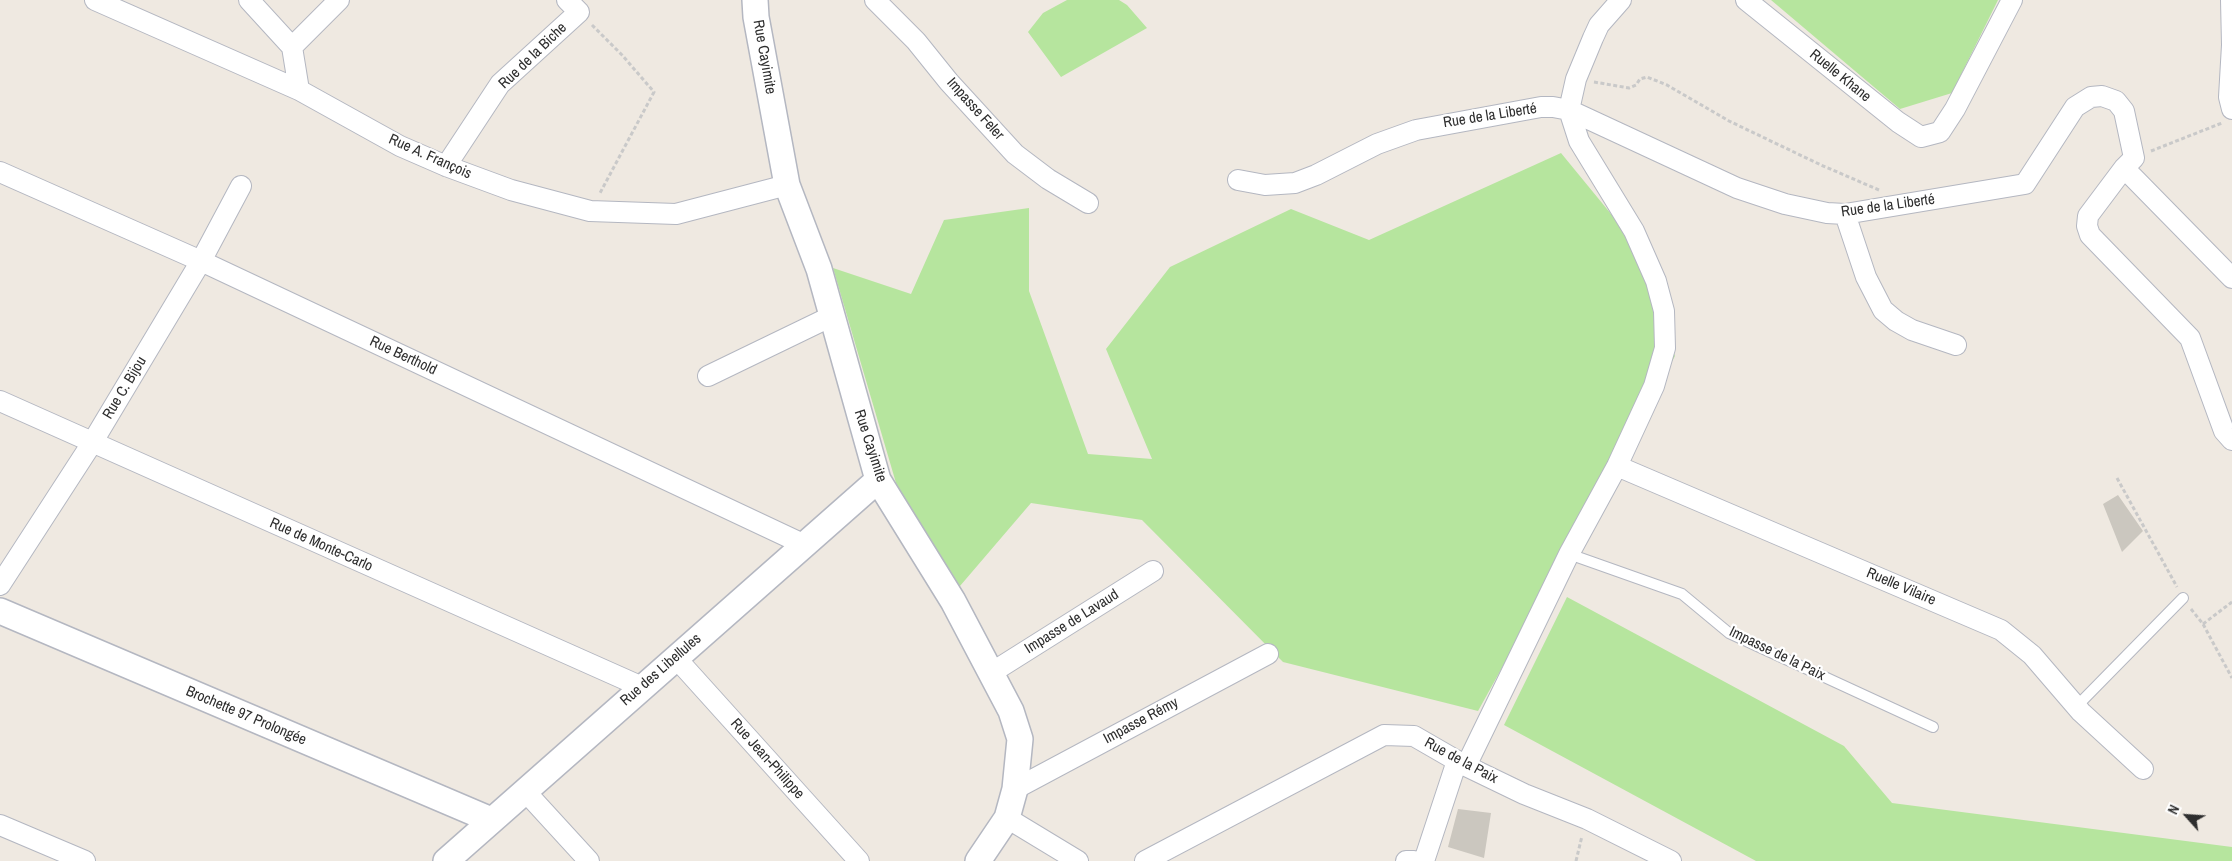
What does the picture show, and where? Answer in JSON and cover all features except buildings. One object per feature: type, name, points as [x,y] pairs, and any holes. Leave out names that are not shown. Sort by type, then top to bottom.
[{"type":"street","name":"Rue A. François","points":[[95,0],[299,90],[400,146],[446,166],[511,190],[590,211],[676,214],[787,185]]},
{"type":"street","points":[[249,0],[292,47],[299,90]]},
{"type":"street","points":[[292,47],[340,0]]},
{"type":"street","name":"Impasse Feler","points":[[876,0],[916,41],[949,82],[1015,154],[1048,179],[1088,203]]},
{"type":"street","points":[[1424,861],[1461,763],[1569,554],[1617,466],[1654,386],[1665,348],[1664,311],[1656,282],[1634,231],[1579,141],[1569,110],[1576,79],[1599,25],[1621,0]]},
{"type":"street","name":"Ruelle Khane","points":[[1746,0],[1910,132],[1922,136],[1940,132],[1955,109],[2012,0]]},
{"type":"street","points":[[2228,116],[2232,45],[2231,0]]},
{"type":"street","name":"Rue de la Biche","points":[[446,166],[500,84],[573,6]]},
{"type":"street","name":"Rue Cayimite","points":[[750,6],[787,185],[819,269],[878,480],[953,601],[1010,711],[1020,739],[1015,789],[1007,818],[978,861]]},
{"type":"street","name":"Rue de la Liberté","points":[[1238,180],[1265,185],[1295,183],[1316,175],[1377,144],[1424,128],[1541,107],[1569,110],[1737,188],[1785,204],[1845,214],[2025,184],[2076,107],[2091,97],[2102,96],[2116,101],[2124,111],[2129,163]]},
{"type":"street","points":[[2232,278],[2129,163],[2088,216],[2087,226],[2090,235],[2190,338],[2224,431],[2232,440]]},
{"type":"street","name":"Rue Berthold","points":[[0,172],[201,261],[805,545]]},
{"type":"street","name":"Rue C. Bijou","points":[[0,585],[92,443],[201,261],[241,186]]},
{"type":"street","points":[[1845,214],[1866,278],[1883,310],[1896,322],[1912,330],[1956,345]]},
{"type":"street","points":[[708,376],[832,316]]},
{"type":"street","name":"Rue de Monte-Carlo","points":[[0,401],[642,686]]},
{"type":"street","name":"Ruelle Vilaire","points":[[1617,466],[2002,630],[2032,655],[2076,707],[2143,769]]},
{"type":"street","name":"Rue des Libellules","points":[[446,861],[524,790],[878,480]]},
{"type":"street","name":"Impasse de Lavaud","points":[[991,673],[1152,571]]},
{"type":"street","name":"Brochette 97 Prolongée","points":[[0,611],[491,820]]},
{"type":"street","name":"Impasse Rémy","points":[[1015,789],[1268,654]]},
{"type":"street","name":"Rue Jean-Philippe","points":[[676,658],[859,861]]},
{"type":"street","name":"Rue de la Paix","points":[[1145,861],[1384,735],[1414,736],[1461,763],[1524,794],[1587,819],[1671,861]]},
{"type":"street","points":[[524,790],[590,861]]},
{"type":"street","points":[[1007,818],[1078,861]]},
{"type":"street","points":[[0,825],[85,861]]},
{"type":"street","points":[[1406,861],[1414,861]]},
{"type":"lane","name":"Impasse de la Paix","points":[[1569,554],[1682,594],[1729,633],[1933,727]]},
{"type":"lane","points":[[2076,707],[2183,598]]},
{"type":"path","points":[[573,6],[622,55],[654,92],[590,211]]},
{"type":"path","points":[[1576,79],[1629,88],[1636,85],[1640,79],[1647,77],[1667,85],[1729,121],[1821,166],[1884,192]]},
{"type":"path","points":[[2129,163],[2228,116]]},
{"type":"path","points":[[2117,478],[2183,598],[2203,624],[2232,678]]},
{"type":"path","points":[[2203,624],[2232,602]]},
{"type":"path","points":[[1576,861],[1587,819]]},
{"type":"green space","points":[[1067,0],[1119,0],[1127,5],[1147,28],[1061,77],[1028,32],[1043,13]]},
{"type":"green space","points":[[1771,0],[1998,0],[1952,93],[1900,109]]},
{"type":"green space","points":[[1561,153],[1634,242],[1675,356],[1478,711],[1283,662],[1142,520],[1031,503],[954,593],[896,483],[833,268],[911,294],[944,220],[1029,208],[1029,291],[1088,454],[1152,459],[1106,349],[1170,267],[1291,209],[1369,240]]},
{"type":"green space","points":[[1567,597],[1844,746],[1892,803],[2232,847],[2232,861],[1756,861],[1504,725]]}]
